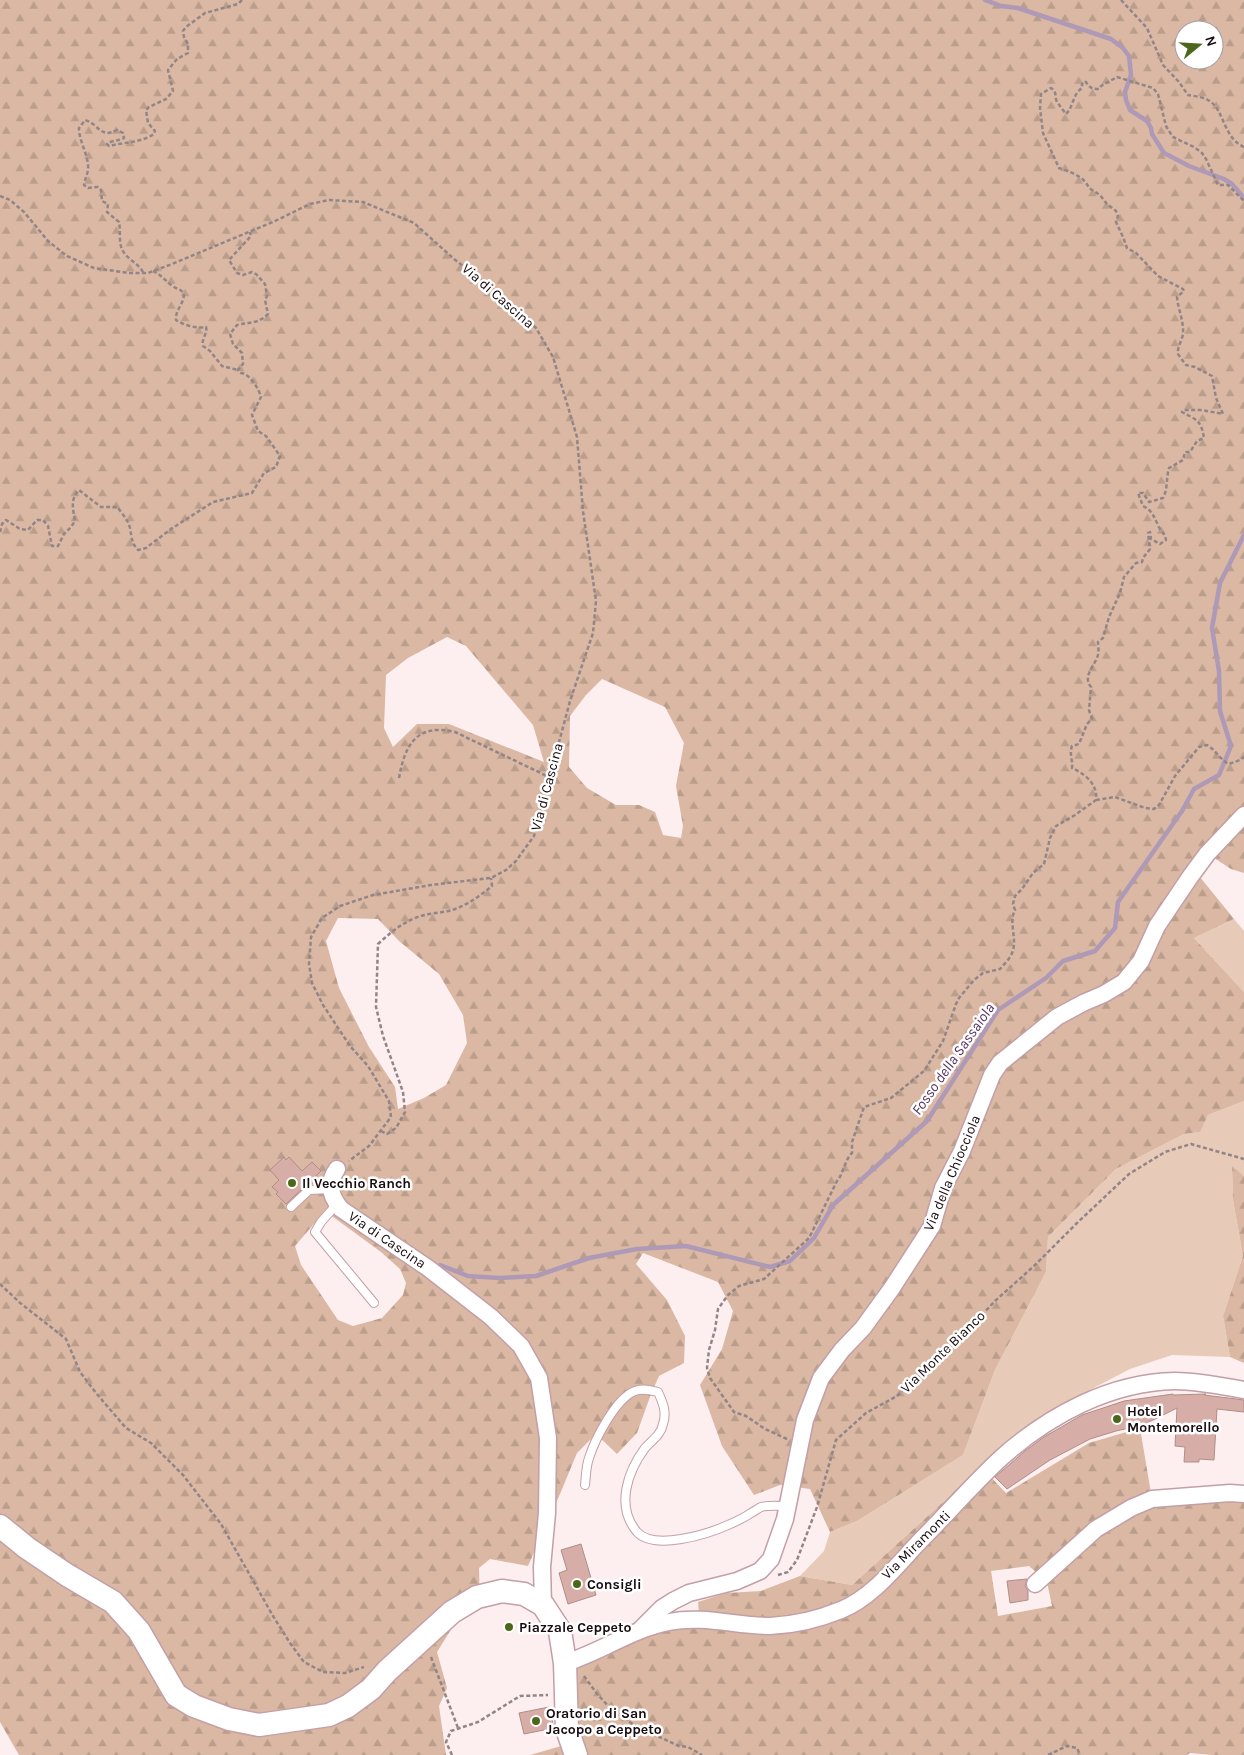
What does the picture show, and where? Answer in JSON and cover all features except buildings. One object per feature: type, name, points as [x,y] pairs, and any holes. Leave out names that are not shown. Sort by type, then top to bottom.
[{"type":"street","name":"Via della Chiocciola","points":[[641,1629],[662,1608],[673,1601],[689,1593],[737,1581],[760,1571],[771,1559],[787,1506],[804,1420],[821,1378],[842,1350],[863,1328],[892,1288],[932,1226],[943,1188],[962,1151],[992,1075],[1000,1064],[1058,1017],[1124,982],[1141,961],[1157,926],[1190,877],[1207,854],[1244,815]]},
{"type":"street","points":[[334,1197],[331,1180],[337,1169]]},
{"type":"street","name":"Via di Cascina","points":[[334,1197],[351,1217],[428,1268],[491,1317],[522,1346],[539,1378],[548,1438],[542,1567],[543,1605]]},
{"type":"street","name":"Via Miramonti","points":[[573,1660],[641,1629],[670,1622],[692,1620],[770,1626],[816,1618],[843,1609],[873,1588],[1002,1458],[1058,1416],[1095,1398],[1115,1391],[1148,1384],[1175,1381],[1193,1382],[1244,1390]]},
{"type":"street","points":[[1035,1584],[1096,1529],[1131,1508],[1152,1499],[1230,1493],[1244,1494]]},
{"type":"street","points":[[0,1526],[27,1548],[67,1575],[114,1602],[139,1631],[176,1695],[194,1706],[228,1719],[259,1725],[329,1715],[348,1706],[371,1689],[387,1671],[452,1612],[477,1598],[502,1591],[524,1594],[543,1605],[560,1631],[573,1660],[565,1694],[567,1728],[576,1755]]},
{"type":"lane","points":[[291,1207],[309,1190],[334,1197],[315,1232],[374,1304]]},
{"type":"lane","points":[[585,1485],[588,1459],[600,1432],[613,1411],[634,1391],[646,1389],[658,1392],[663,1402],[665,1413],[663,1425],[659,1435],[646,1448],[630,1474],[625,1499],[632,1524],[645,1538],[675,1540],[699,1535],[726,1526],[762,1507],[787,1506]]},
{"type":"path","points":[[143,273],[136,263],[123,253],[120,245],[118,222],[107,212],[108,204],[102,201],[101,190],[98,187],[88,188],[84,185],[88,163],[79,128],[85,120],[91,122],[107,134],[117,130],[121,131],[124,138],[109,142],[109,146],[117,143],[126,144],[144,140],[154,134],[155,130],[148,123],[146,110],[166,99],[173,91],[168,70],[177,59],[188,53],[188,44],[183,31],[205,13],[238,4],[242,0]]},
{"type":"path","points":[[1120,0],[1147,28],[1163,65],[1188,95],[1208,100],[1219,112],[1235,143],[1244,147]]},
{"type":"path","points":[[1096,800],[1096,790],[1090,779],[1072,768],[1073,761],[1070,754],[1072,746],[1079,744],[1087,724],[1092,719],[1089,710],[1091,687],[1088,684],[1088,675],[1099,654],[1098,642],[1103,638],[1124,577],[1136,563],[1142,562],[1150,549],[1148,533],[1150,532],[1151,538],[1160,544],[1166,540],[1154,514],[1141,503],[1138,493],[1143,493],[1149,502],[1163,498],[1166,492],[1169,468],[1183,460],[1185,452],[1190,452],[1197,441],[1204,438],[1202,426],[1194,418],[1182,412],[1184,410],[1202,410],[1223,414],[1216,398],[1212,376],[1195,367],[1186,365],[1178,354],[1183,327],[1177,297],[1184,291],[1183,289],[1158,276],[1136,252],[1127,248],[1116,222],[1118,216],[1116,211],[1100,195],[1089,188],[1081,178],[1070,170],[1059,168],[1043,133],[1040,108],[1041,94],[1051,88],[1056,93],[1058,105],[1066,114],[1072,105],[1076,92],[1082,88],[1082,84],[1085,81],[1088,87],[1099,89],[1100,86],[1117,77],[1153,88],[1158,94],[1166,126],[1173,137],[1202,153],[1218,185],[1228,185],[1244,201]]},
{"type":"path","name":"Via di Cascina","points":[[0,196],[10,200],[24,212],[48,241],[67,256],[94,268],[129,273],[152,271],[250,232],[310,204],[329,200],[363,202],[392,212],[414,223],[454,258],[488,284],[536,328],[553,357],[577,437],[583,511],[596,601],[593,633],[570,701],[534,836],[516,862],[491,878],[431,885],[373,895],[340,906],[322,918],[311,937],[310,964],[312,983],[323,1005],[350,1046],[368,1066],[389,1101],[391,1117],[368,1146],[337,1169]]},
{"type":"path","points":[[238,370],[243,364],[242,352],[234,344],[230,334],[237,325],[256,323],[263,320],[268,314],[265,300],[267,296],[265,284],[252,272],[243,275],[237,272],[229,260],[233,258],[251,236],[250,232]]},
{"type":"path","points":[[0,532],[2,524],[6,520],[20,529],[28,530],[37,520],[43,520],[48,526],[51,544],[54,547],[58,546],[64,534],[72,527],[75,521],[73,496],[78,490],[101,507],[117,507],[130,526],[131,543],[138,550],[146,548],[171,529],[213,502],[252,493],[264,473],[276,467],[280,456],[266,436],[258,431],[252,416],[261,397],[260,392],[249,376],[241,374],[238,370],[222,366],[210,351],[202,346],[206,327],[199,328],[176,320],[176,315],[184,298],[183,291],[152,271]]},
{"type":"path","points":[[399,778],[402,760],[408,746],[420,735],[444,729],[455,732],[549,777]]},
{"type":"path","points":[[798,1456],[792,1450],[789,1441],[784,1437],[766,1429],[746,1416],[734,1412],[710,1378],[707,1368],[709,1350],[715,1330],[718,1309],[728,1295],[739,1286],[764,1279],[809,1238],[837,1181],[842,1176],[848,1157],[852,1153],[852,1142],[864,1107],[874,1102],[885,1101],[891,1098],[928,1066],[943,1041],[959,998],[974,980],[983,973],[1000,969],[1013,952],[1014,929],[1012,915],[1015,910],[1013,904],[1015,896],[1033,872],[1044,864],[1050,838],[1056,826],[1096,800],[1115,798],[1154,809],[1159,804],[1175,776],[1198,747],[1207,745],[1214,749],[1220,759],[1229,764],[1244,757]]},
{"type":"path","points":[[381,1131],[387,1134],[396,1128],[405,1112],[403,1092],[383,1036],[376,1007],[378,944],[399,926],[415,918],[435,912],[454,910],[478,897],[492,886],[491,878]]},
{"type":"path","name":"Via Monte Bianco","points":[[770,1577],[788,1572],[797,1560],[817,1507],[836,1440],[866,1412],[897,1396],[925,1371],[995,1301],[1129,1174],[1165,1152],[1191,1144],[1244,1159]]},
{"type":"path","points":[[0,1284],[19,1302],[66,1339],[80,1372],[126,1428],[152,1443],[183,1475],[221,1524],[277,1623],[304,1662],[323,1672],[330,1673],[357,1671],[368,1665]]},
{"type":"path","points":[[419,1641],[429,1649],[458,1728]]},
{"type":"path","points":[[573,1660],[598,1695],[611,1709],[634,1725],[679,1746],[688,1747],[702,1755]]},
{"type":"path","points":[[452,1755],[446,1742],[451,1731],[478,1722],[520,1696],[565,1694]]},
{"type":"path","points":[[1048,1755],[1067,1746],[1077,1748],[1080,1755]]},
{"type":"shaded area","points":[[1234,919],[1244,931],[1244,992],[1194,938]]},
{"type":"shaded area","points":[[1244,1101],[1244,1176],[1232,1167],[1233,1200],[1243,1256],[1223,1316],[1230,1357],[1172,1355],[1130,1369],[1042,1415],[980,1466],[852,1585],[800,1576],[824,1551],[830,1532],[857,1521],[963,1455],[995,1370],[1046,1272],[1048,1237],[1116,1169],[1184,1134],[1199,1132],[1208,1115]]},
{"type":"green space","points":[[0,0],[1244,0],[1244,873],[1231,869],[1208,854],[1195,871],[1234,919],[1194,938],[1244,992],[1244,1101],[1208,1115],[1200,1132],[1184,1134],[1116,1169],[1048,1237],[1046,1272],[995,1370],[963,1455],[857,1521],[830,1532],[810,1489],[780,1485],[754,1495],[722,1446],[700,1385],[722,1349],[733,1311],[718,1282],[643,1253],[636,1264],[667,1300],[685,1336],[684,1363],[659,1376],[637,1433],[617,1454],[596,1434],[577,1453],[528,1566],[490,1559],[479,1568],[480,1607],[457,1620],[437,1652],[447,1688],[439,1706],[446,1755],[19,1755],[0,1722]],"holes":[[[447,637],[466,646],[533,725],[544,762],[449,724],[417,724],[393,747],[384,728],[386,675],[408,658]],[[602,679],[665,707],[684,743],[676,786],[683,826],[681,838],[663,835],[655,812],[639,805],[616,805],[587,788],[569,767],[570,716],[586,695]],[[338,918],[378,919],[399,941],[439,974],[463,1015],[467,1043],[446,1085],[424,1098],[398,1109],[395,1087],[369,1047],[339,988],[326,941]],[[325,1211],[381,1252],[400,1269],[406,1283],[403,1295],[382,1318],[353,1326],[338,1320],[301,1265],[295,1246]]]},
{"type":"green space","points":[[1232,1166],[1244,1176],[1244,1363],[1230,1357],[1223,1316],[1243,1256],[1233,1200]]},
{"type":"green space","points":[[1140,1428],[1152,1499],[1244,1495],[1244,1755],[1190,1753],[1187,1755],[530,1755],[582,1740],[572,1693],[574,1667],[653,1630],[700,1625],[698,1602],[726,1593],[761,1591],[800,1576],[852,1585],[980,1466],[1006,1493],[1089,1443]],"holes":[[[1029,1566],[1047,1582],[1052,1606],[998,1616],[991,1571]]]},
{"type":"waterway","points":[[985,0],[1001,6],[1018,8],[1111,39],[1123,48],[1129,56],[1131,75],[1125,92],[1126,100],[1130,110],[1147,121],[1152,134],[1164,153],[1189,166],[1224,179],[1232,184],[1244,198]]},
{"type":"waterway","name":"Fosso della Sassaiola","points":[[440,1265],[468,1276],[499,1278],[536,1276],[589,1258],[637,1249],[686,1246],[770,1267],[790,1261],[814,1238],[833,1205],[927,1121],[998,1010],[1046,978],[1063,961],[1095,951],[1115,928],[1118,902],[1182,811],[1194,789],[1219,775],[1231,746],[1220,711],[1219,671],[1212,628],[1220,583],[1244,535]]},
{"type":"place","name":"Il Vecchio Ranch","points":[[292,1183]]},
{"type":"place","name":"Hotel Montemorello","points":[[1117,1419]]},
{"type":"place","name":"Consigli","points":[[577,1584]]},
{"type":"place","name":"Piazzale Ceppeto","points":[[509,1627]]},
{"type":"place","name":"Oratorio di San Jacopo a Ceppeto","points":[[536,1721]]}]
